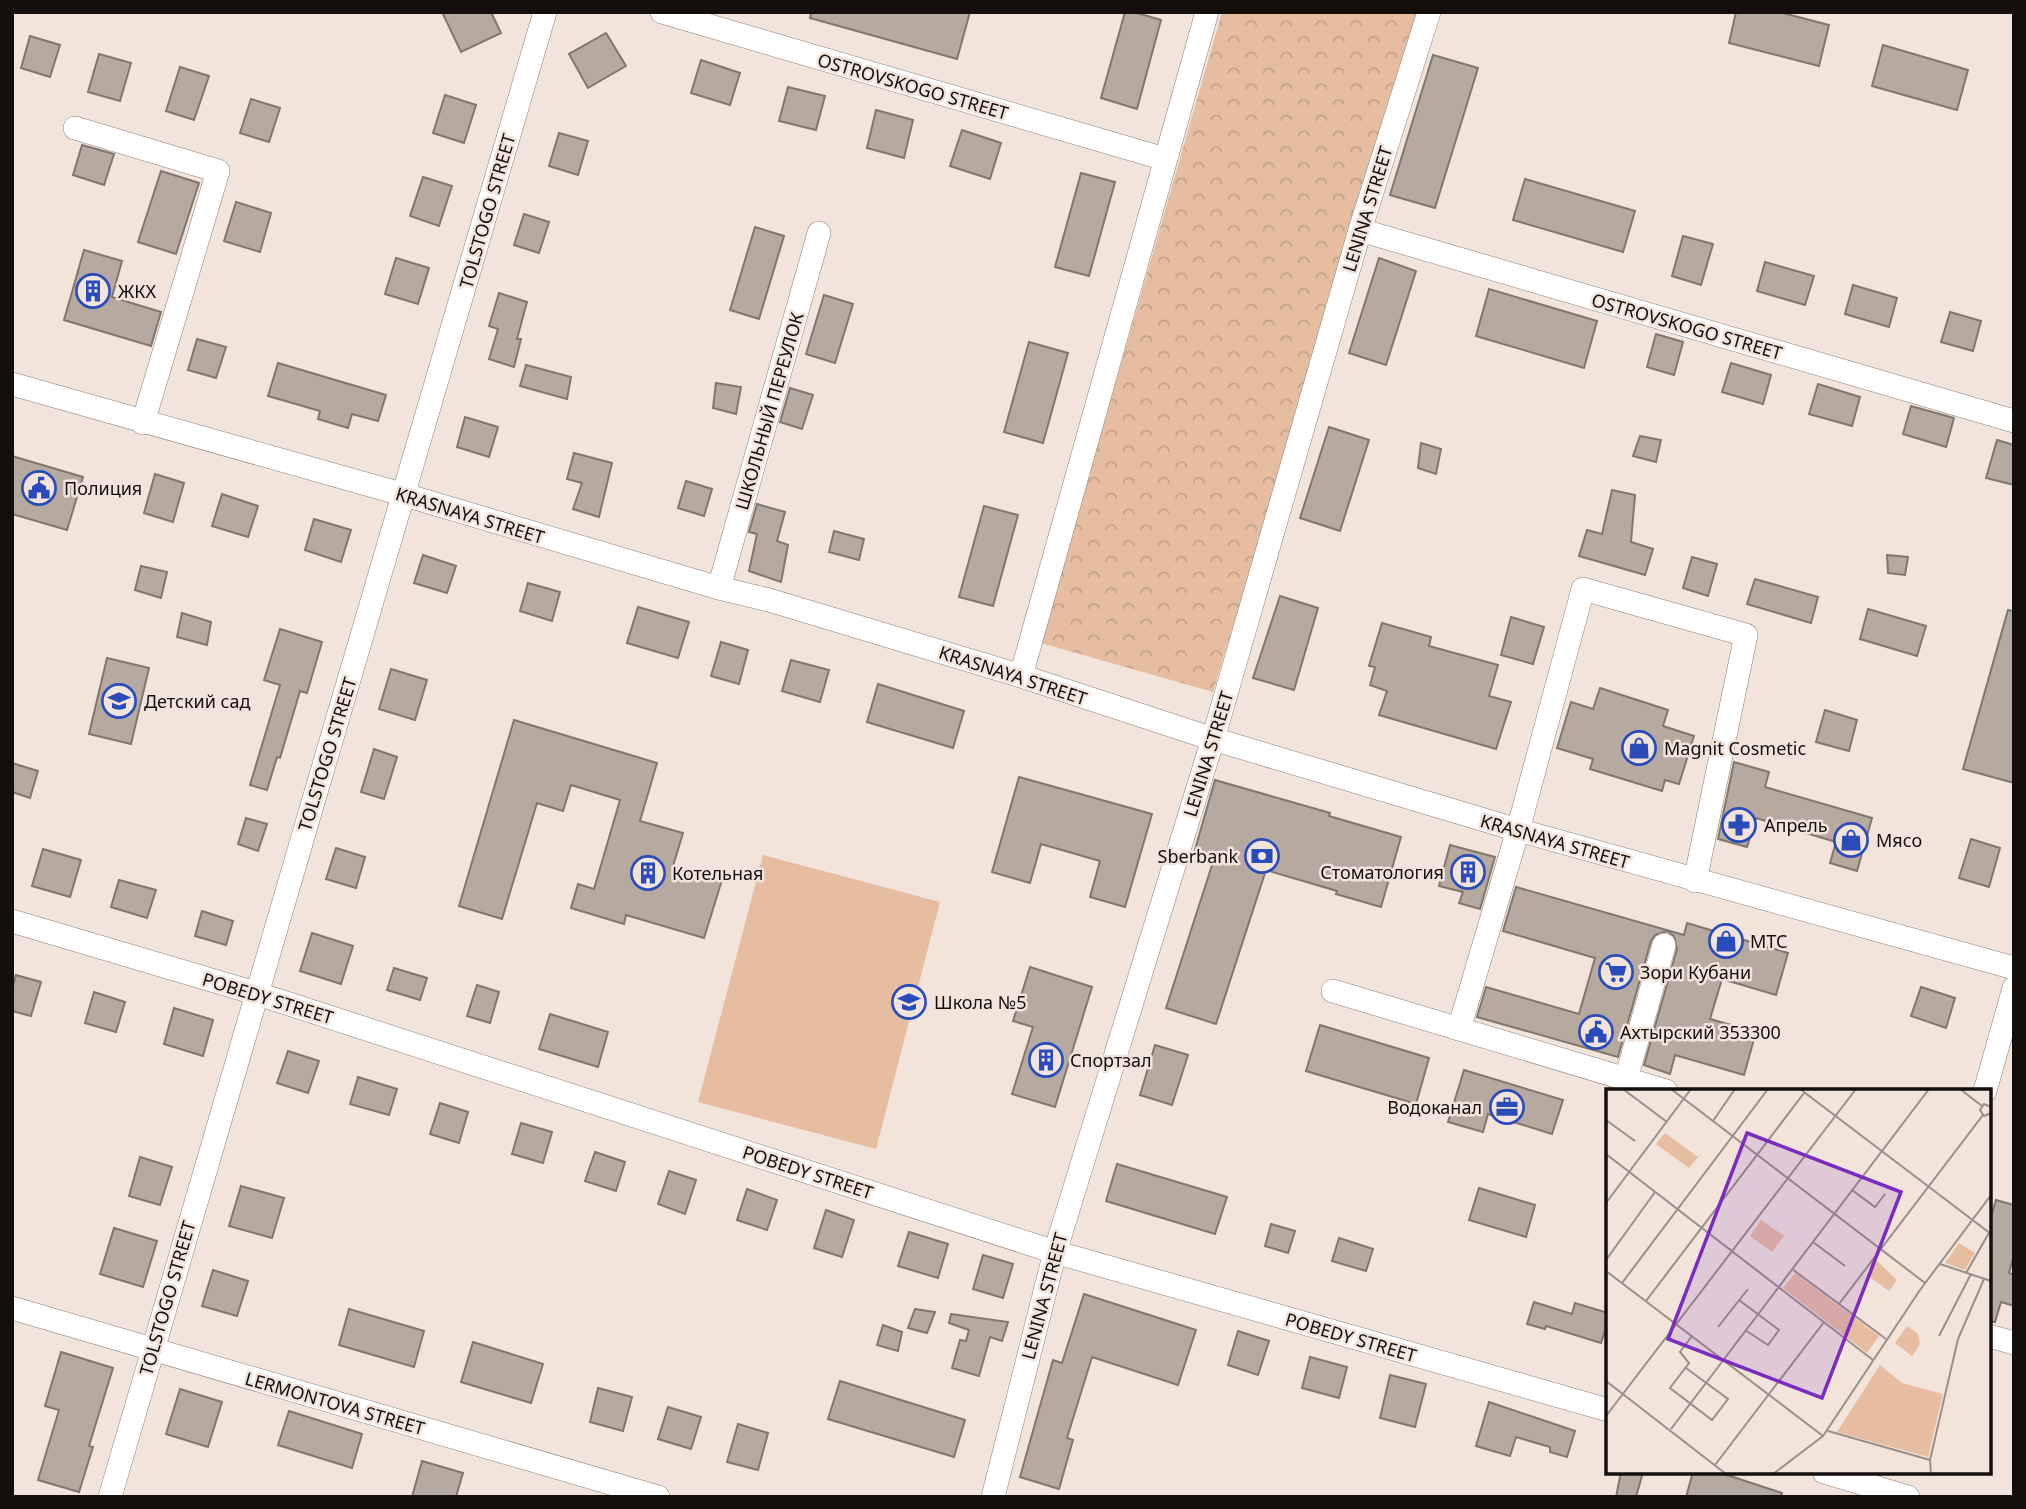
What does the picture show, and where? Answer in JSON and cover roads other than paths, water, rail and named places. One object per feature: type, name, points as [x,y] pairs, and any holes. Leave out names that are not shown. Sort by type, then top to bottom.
[{"type":"street","name":"TOLSTOGO STREET","points":[[110,1497],[255,993],[405,495],[545,12]]},
{"type":"street","name":"OSTROVSKOGO STREET","points":[[662,12],[1164,159]]},
{"type":"street","points":[[1021,676],[1207,12]]},
{"type":"street","name":"LENINA STREET","points":[[993,1497],[1055,1252],[1213,739],[1360,230],[1429,12]]},
{"type":"street","points":[[75,128],[218,171],[143,423]]},
{"type":"street","name":"OSTROVSKOGO STREET","points":[[1360,230],[2014,421]]},
{"type":"street","name":"ШКОЛЬНЫЙ ПЕРЕУЛОК","points":[[719,588],[819,233]]},
{"type":"street","name":"KRASNAYA STREET","points":[[12,384],[405,495],[719,588],[769,600],[1021,676],[1213,739],[1518,830],[2014,968]]},
{"type":"street","points":[[1459,1029],[1518,830],[1583,589],[1746,635],[1695,881]]},
{"type":"street","name":"POBEDY STREET","points":[[12,921],[255,993],[1055,1252],[1606,1409]]},
{"type":"street","points":[[1626,1079],[1664,945]]},
{"type":"street","points":[[1985,1089],[2014,988]]},
{"type":"street","points":[[1333,991],[1659,1089]]},
{"type":"street","name":"LERMONTOVA STREET","points":[[12,1308],[658,1497]]},
{"type":"street","points":[[1991,1337],[2014,1343]]},
{"type":"street","points":[[1831,1474],[1908,1497]]},
{"type":"place","name":"ЖКХ","points":[[93,291]]},
{"type":"place","name":"Полиция","points":[[39,488]]},
{"type":"place","name":"Детский сад","points":[[119,701]]},
{"type":"place","name":"Magnit Cosmetic","points":[[1639,748]]},
{"type":"place","name":"Апрель","points":[[1739,825]]},
{"type":"place","name":"Мясо","points":[[1851,840]]},
{"type":"place","name":"Sberbank","points":[[1262,856]]},
{"type":"place","name":"Стоматология","points":[[1468,872]]},
{"type":"place","name":"Котельная","points":[[648,873]]},
{"type":"place","name":"МТС","points":[[1726,941]]},
{"type":"place","name":"Зори Кубани","points":[[1616,972]]},
{"type":"place","name":"Школа №5","points":[[909,1002]]},
{"type":"place","name":"Ахтырский 353300","points":[[1596,1032]]},
{"type":"place","name":"Спортзал","points":[[1046,1060]]},
{"type":"place","name":"Водоканал","points":[[1507,1107]]}]
